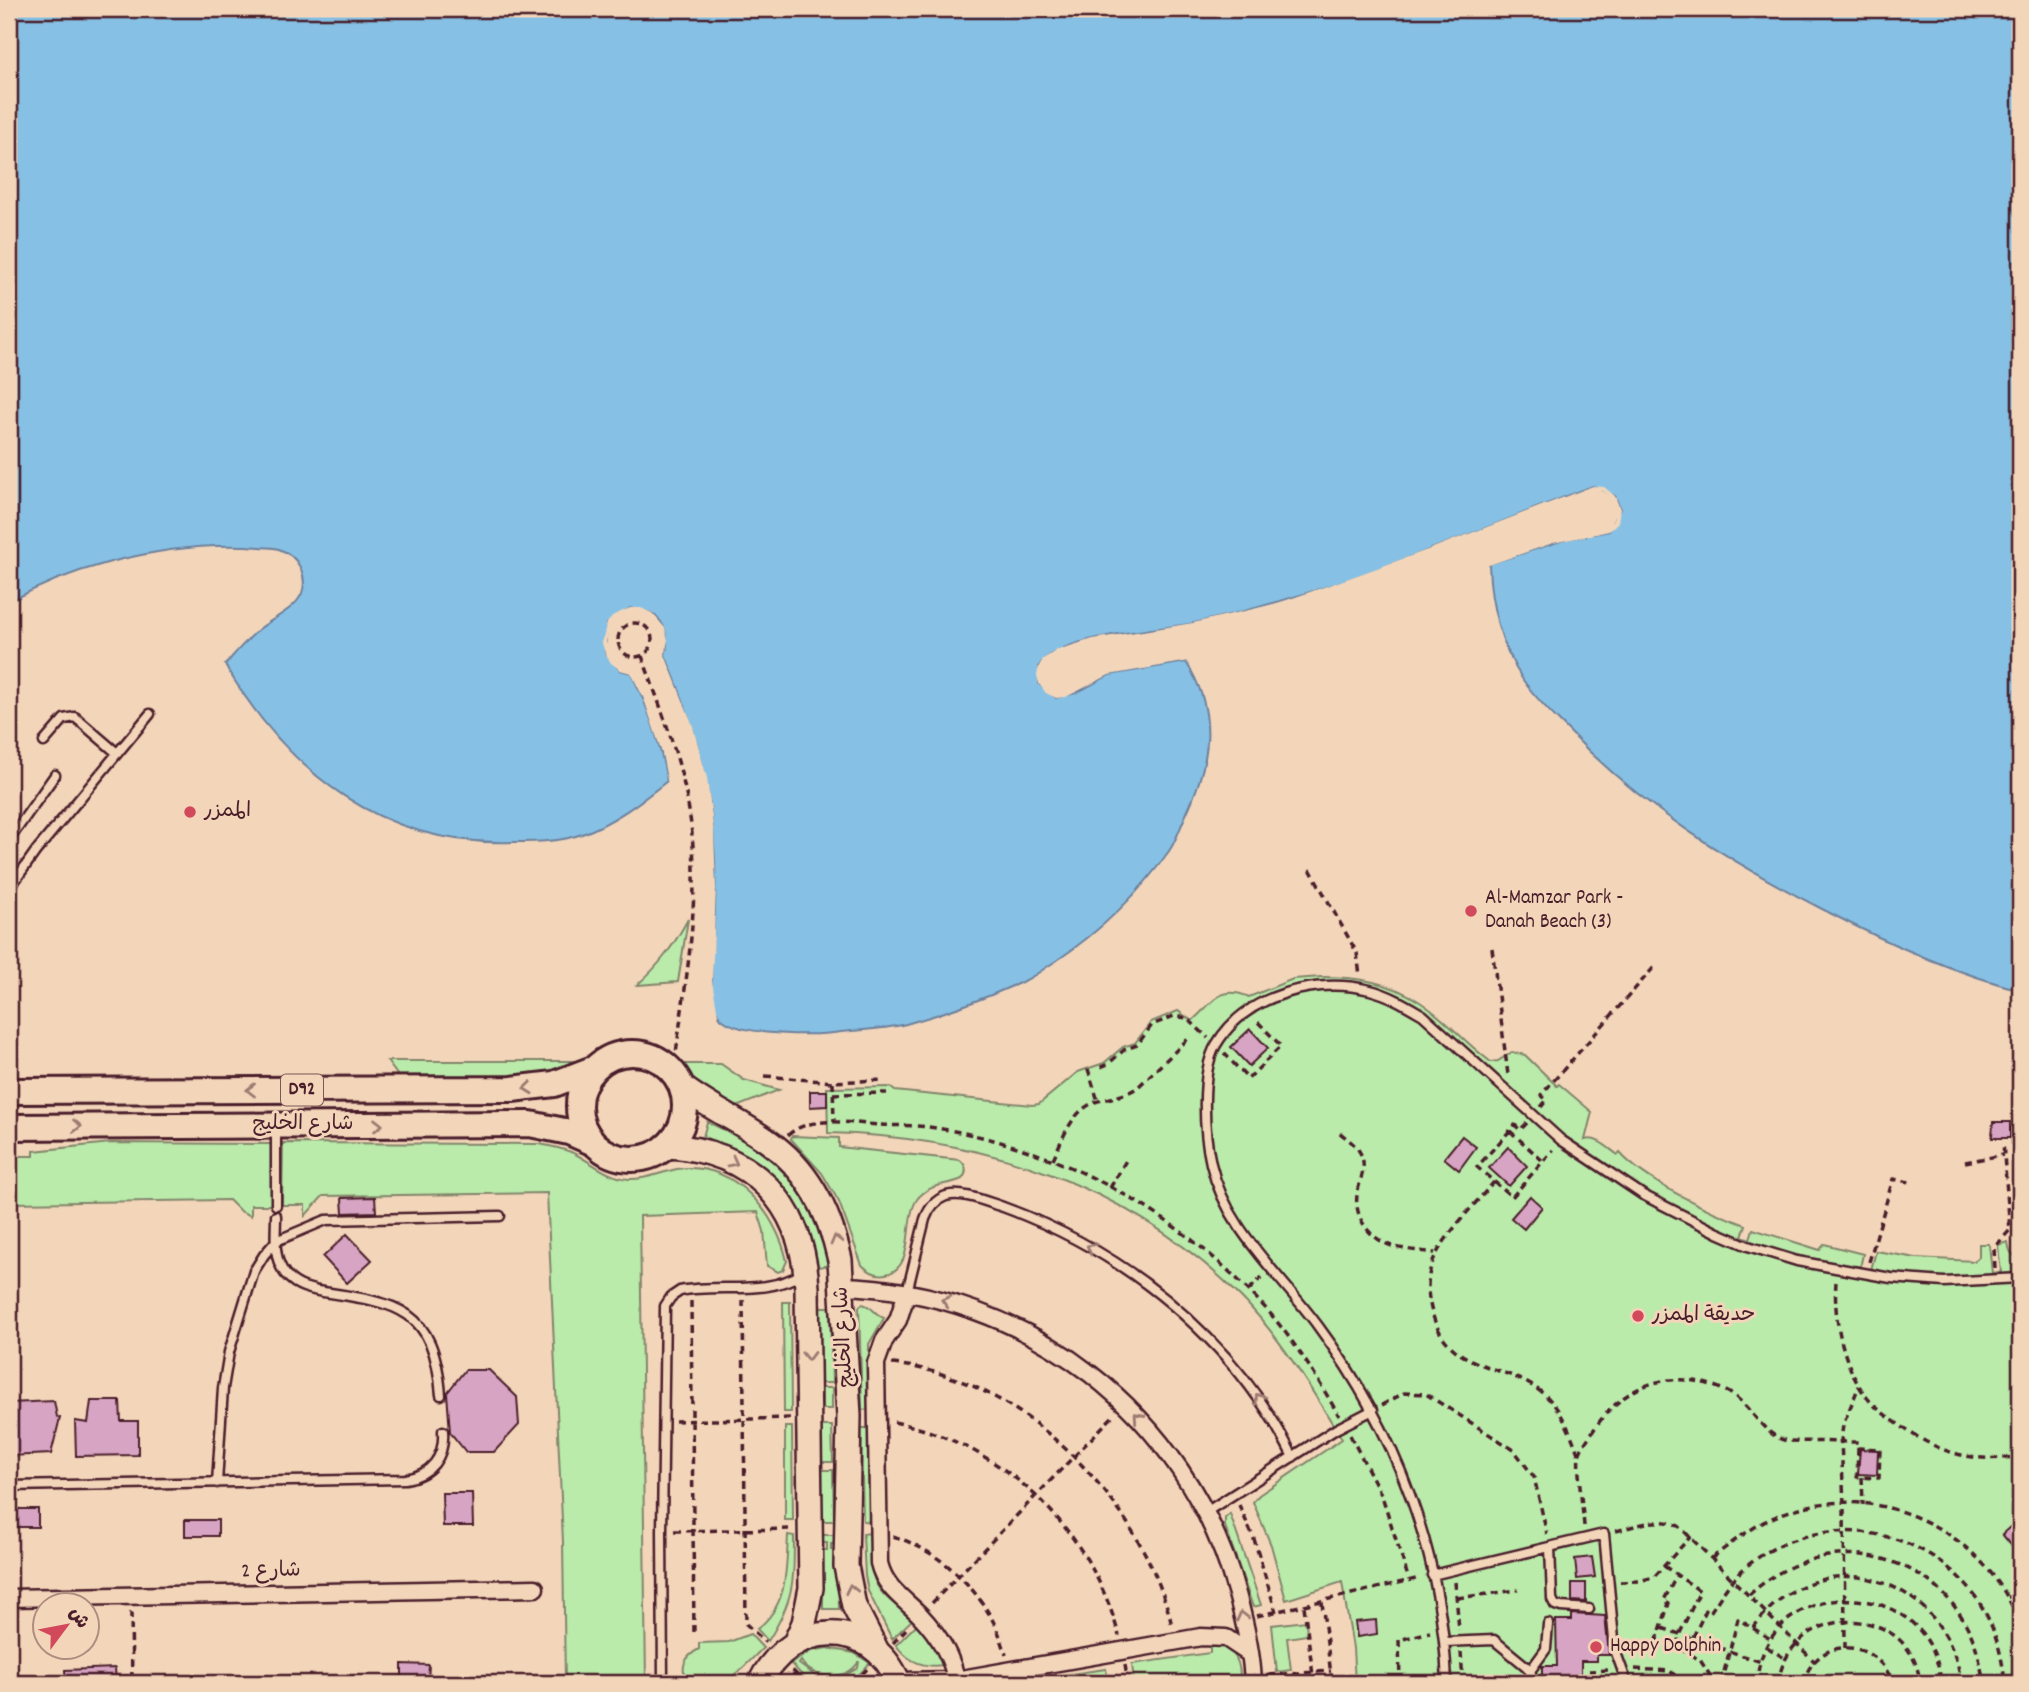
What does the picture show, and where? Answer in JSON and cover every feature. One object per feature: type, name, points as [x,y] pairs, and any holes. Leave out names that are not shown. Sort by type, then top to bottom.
[{"type":"main road","points":[[634,1052],[662,1062],[678,1079],[685,1113],[676,1137],[668,1146],[644,1158],[630,1160],[617,1157],[594,1143],[581,1120],[579,1106],[585,1080],[593,1069],[619,1054],[634,1052]]},
{"type":"main road","name":"شارع الخليج","points":[[9,1091],[512,1089],[554,1084],[593,1069]]},
{"type":"main road","name":"شارع الخليج","points":[[678,1079],[717,1112],[771,1143],[804,1176],[817,1195],[836,1237],[841,1260],[849,1416],[846,1566],[855,1606],[879,1653],[899,1682]]},
{"type":"main road","name":"شارع الخليج","points":[[9,1127],[530,1124],[569,1132],[594,1143]]},
{"type":"main road","name":"شارع الخليج","points":[[668,1146],[710,1152],[740,1165],[766,1185],[780,1201],[800,1240],[807,1279],[810,1597],[804,1623],[770,1666]]},
{"type":"main road","points":[[807,1279],[842,1286]]},
{"type":"main road","points":[[770,1666],[811,1637],[828,1634],[846,1636],[879,1653]]},
{"type":"street","points":[[842,1286],[876,1287],[907,1292],[986,1314],[1061,1352],[1095,1376],[1126,1403],[1157,1437],[1206,1512],[1222,1548],[1244,1619],[1253,1680]]},
{"type":"street","points":[[907,1292],[898,1320],[884,1341],[876,1363],[879,1563],[882,1575],[894,1591],[920,1615],[947,1650],[956,1682]]},
{"type":"street","name":"شارع 2","points":[[9,1598],[535,1588]]},
{"type":"street","points":[[899,1682],[956,1682],[1214,1636],[1226,1638],[1250,1654]]},
{"type":"lane","points":[[9,887],[150,714]]},
{"type":"lane","points":[[44,742],[64,719],[75,717],[117,753]]},
{"type":"lane","points":[[9,840],[55,775]]},
{"type":"lane","points":[[1447,1683],[1443,1628],[1424,1540],[1404,1478],[1373,1410],[1324,1334],[1235,1221],[1216,1182],[1211,1164],[1205,1087],[1210,1059],[1216,1045],[1238,1019],[1261,1003],[1315,986],[1344,986],[1398,1000],[1423,1015],[1561,1140],[1643,1195],[1718,1233],[1748,1246],[1797,1261],[1865,1274],[1944,1282],[2020,1278]]},
{"type":"lane","points":[[276,1125],[276,1205]]},
{"type":"lane","points":[[907,1292],[925,1219],[929,1209],[937,1201],[946,1196],[957,1195],[989,1202],[1023,1215],[1111,1259],[1179,1311],[1215,1345],[1255,1392],[1276,1422],[1293,1457]]},
{"type":"lane","points":[[276,1216],[277,1257],[283,1271],[292,1281],[305,1289],[377,1300],[402,1310],[423,1329],[436,1355],[441,1395]]},
{"type":"lane","points":[[217,1483],[223,1388],[229,1352],[254,1271],[276,1241],[326,1220],[500,1216]]},
{"type":"lane","points":[[663,1683],[665,1306],[671,1297],[680,1291],[767,1287],[807,1279]]},
{"type":"lane","points":[[1206,1512],[1336,1429],[1373,1410]]},
{"type":"lane","points":[[9,1486],[415,1478],[438,1460],[444,1441],[443,1431]]},
{"type":"lane","points":[[1432,1575],[1604,1534],[1615,1650],[1627,1683]]},
{"type":"lane","points":[[1550,1547],[1552,1599],[1555,1605],[1589,1609]]},
{"type":"lane","points":[[1530,1671],[1546,1649],[1548,1624]]},
{"type":"lane","points":[[1444,1642],[1494,1640],[1524,1663],[1530,1671],[1531,1683]]},
{"type":"path","points":[[641,624],[651,634],[651,647],[642,656],[629,657],[619,647],[619,634],[628,625],[641,624]]},
{"type":"path","points":[[642,656],[678,757],[691,823],[694,857],[693,924],[678,1079]]},
{"type":"path","points":[[1310,869],[1357,953],[1360,989]]},
{"type":"path","points":[[1492,948],[1511,1095]]},
{"type":"path","points":[[1561,1140],[1512,1197],[1478,1167],[1515,1125],[1520,1130],[1534,1115],[1547,1100],[1541,1095],[1656,965]]},
{"type":"path","points":[[1053,1159],[1077,1115],[1098,1101],[1129,1093],[1137,1088],[1192,1036]]},
{"type":"path","points":[[1088,1069],[1098,1101]]},
{"type":"path","points":[[765,1076],[833,1082],[883,1080]]},
{"type":"path","points":[[833,1082],[834,1123]]},
{"type":"path","points":[[833,1094],[887,1093]]},
{"type":"path","points":[[1510,1131],[1543,1161]]},
{"type":"path","points":[[1340,1133],[1354,1144],[1363,1160],[1357,1198],[1363,1225],[1370,1233],[1393,1246],[1436,1254]]},
{"type":"path","points":[[1996,1280],[1994,1248],[2010,1230],[2003,1143]]},
{"type":"path","points":[[1965,1162],[2003,1155]]},
{"type":"path","points":[[1110,1188],[1128,1157]]},
{"type":"path","points":[[1865,1274],[1893,1179],[1910,1182]]},
{"type":"path","points":[[1494,1182],[1436,1254],[1430,1270],[1428,1295],[1431,1313],[1455,1351],[1470,1361],[1521,1380],[1546,1396],[1567,1424],[1579,1456],[1585,1538]]},
{"type":"path","points":[[1249,1290],[1270,1268]]},
{"type":"path","points":[[1840,1270],[1836,1283],[1839,1326],[1849,1362],[1868,1400],[1915,1437],[1935,1448],[1975,1458],[2000,1459],[2020,1456]]},
{"type":"path","points":[[742,1288],[747,1530],[746,1624],[770,1666]]},
{"type":"path","points":[[691,1289],[694,1636]]},
{"type":"path","points":[[876,1363],[925,1371],[972,1388],[1016,1411],[1074,1456],[1113,1502],[1142,1549],[1162,1594],[1175,1641]]},
{"type":"path","points":[[1579,1456],[1606,1411],[1645,1385],[1666,1380],[1696,1381],[1728,1392],[1742,1401],[1770,1434],[1787,1441],[1858,1441],[1857,1477],[1879,1478],[1880,1449],[1858,1448]]},
{"type":"path","points":[[1845,1648],[1844,1504],[1840,1441],[1843,1425],[1859,1386]]},
{"type":"path","points":[[1373,1410],[1404,1393],[1426,1394],[1514,1450],[1534,1477],[1550,1547]]},
{"type":"path","points":[[854,1683],[879,1653],[920,1615],[1126,1403]]},
{"type":"path","points":[[663,1421],[809,1418]]},
{"type":"path","points":[[877,1418],[912,1425],[968,1448],[1010,1472],[1037,1495],[1062,1522],[1083,1551],[1100,1582],[1114,1616],[1128,1683]]},
{"type":"path","points":[[1862,1477],[1863,1505]]},
{"type":"path","points":[[1234,1494],[1254,1539],[1276,1612]]},
{"type":"path","points":[[1712,1558],[1748,1530],[1783,1513],[1820,1504],[1863,1505],[1915,1517],[1958,1540],[1995,1577],[2008,1597],[2020,1625]]},
{"type":"path","points":[[1604,1534],[1668,1521],[1680,1527],[1815,1662]]},
{"type":"path","points":[[662,1531],[810,1529]]},
{"type":"path","points":[[1693,1637],[1707,1608],[1710,1611],[1733,1579],[1752,1562],[1780,1545],[1821,1533],[1844,1531],[1885,1536],[1904,1542],[1939,1560],[1978,1601],[1989,1619],[2001,1654],[2005,1683]]},
{"type":"path","points":[[878,1532],[921,1548],[959,1575],[978,1596],[992,1619],[1003,1644],[1010,1671]]},
{"type":"path","points":[[1609,1582],[1650,1579],[1690,1536]]},
{"type":"path","points":[[1749,1595],[1785,1569],[1814,1558],[1844,1554],[1865,1555],[1893,1562],[1920,1575],[1936,1587],[1955,1608],[1971,1633],[1978,1652],[1983,1683]]},
{"type":"path","points":[[1664,1566],[1700,1591],[1680,1633],[1677,1647],[1700,1660],[1714,1683]]},
{"type":"path","points":[[1244,1619],[1432,1575]]},
{"type":"path","points":[[1615,1650],[1653,1653],[1669,1603],[1664,1600],[1677,1575]]},
{"type":"path","points":[[1753,1628],[1766,1612],[1800,1587],[1821,1580],[1844,1577],[1869,1579],[1895,1587],[1925,1607],[1947,1636],[1959,1668],[1961,1683]]},
{"type":"path","points":[[1448,1600],[1518,1590]]},
{"type":"path","points":[[131,1596],[132,1683]]},
{"type":"path","points":[[2008,1597],[2020,1597]]},
{"type":"path","points":[[1757,1683],[1767,1647],[1782,1628],[1802,1611],[1815,1605],[1844,1599],[1877,1603],[1908,1620],[1930,1646],[1937,1661],[1941,1683]]},
{"type":"path","points":[[1322,1601],[1332,1683]]},
{"type":"path","points":[[1304,1605],[1314,1683]]},
{"type":"path","points":[[1721,1683],[1738,1619],[1772,1640]]},
{"type":"path","points":[[1778,1683],[1786,1659],[1797,1643],[1817,1628],[1845,1621],[1872,1625],[1897,1640],[1914,1663],[1920,1683]]},
{"type":"path","points":[[1401,1683],[1399,1640],[1443,1628]]},
{"type":"path","points":[[1662,1628],[1761,1662]]},
{"type":"path","points":[[1767,1647],[1786,1659]]},
{"type":"path","points":[[1803,1683],[1815,1662],[1829,1652],[1855,1648],[1875,1657],[1883,1664],[1893,1683]]},
{"type":"path","points":[[1253,1680],[1331,1671]]},
{"type":"green space","points":[[688,919],[678,982],[637,985],[666,954]]},
{"type":"green space","name":"حديقة الممزر","points":[[1322,977],[1373,982],[1409,995],[1439,1016],[1491,1062],[1498,1061],[1512,1052],[1525,1055],[1557,1086],[1559,1084],[1592,1112],[1585,1140],[1598,1141],[1618,1155],[1620,1153],[1631,1164],[1678,1195],[1746,1225],[1742,1236],[1750,1239],[1753,1229],[1820,1250],[1824,1244],[1863,1254],[1860,1268],[1871,1270],[1876,1251],[1916,1258],[1974,1261],[1979,1257],[1979,1244],[1989,1244],[1992,1273],[2001,1272],[1998,1245],[2008,1242],[2011,1253],[2020,1257],[2020,1683],[1355,1683],[1353,1648],[1342,1582],[1286,1600],[1271,1545],[1253,1502],[1259,1495],[1342,1439],[1283,1347],[1241,1297],[1198,1258],[1152,1225],[1103,1197],[1051,1174],[998,1157],[943,1145],[828,1133],[827,1088],[890,1087],[895,1091],[1039,1104],[1078,1072],[1104,1063],[1123,1047],[1135,1043],[1151,1022],[1178,1011],[1192,1021],[1223,994],[1249,997],[1293,979]]},
{"type":"green space","points":[[387,1061],[575,1061],[535,1074],[465,1079],[398,1076]]},
{"type":"green space","points":[[679,1064],[721,1064],[744,1080],[779,1090],[734,1108],[699,1090]]},
{"type":"green space","points":[[707,1122],[742,1139],[787,1174],[810,1204],[819,1222],[830,1265],[818,1267],[804,1221],[780,1184],[765,1169],[747,1157],[703,1137]]},
{"type":"green space","points":[[792,1136],[839,1138],[839,1147],[960,1160],[966,1171],[962,1179],[933,1187],[918,1198],[913,1207],[906,1253],[902,1262],[896,1270],[876,1274],[862,1265],[839,1202],[822,1173],[791,1139]]},
{"type":"green space","points":[[111,1143],[271,1144],[273,1205],[251,1205],[251,1216],[240,1211],[229,1200],[9,1203],[9,1156],[34,1156],[34,1151]]},
{"type":"green space","points":[[283,1143],[539,1144],[571,1152],[621,1178],[635,1179],[677,1169],[697,1169],[734,1181],[749,1193],[773,1224],[787,1261],[783,1270],[778,1272],[767,1266],[764,1231],[758,1212],[640,1216],[646,1683],[565,1683],[563,1542],[547,1193],[323,1196],[305,1216],[305,1205],[282,1205]]},
{"type":"green space","points":[[783,1302],[790,1302],[791,1412],[784,1412]]},
{"type":"green space","points":[[862,1304],[884,1318],[869,1344],[869,1409],[862,1410],[859,1307]]},
{"type":"green space","points":[[819,1307],[830,1307],[832,1383],[820,1383]]},
{"type":"green space","points":[[822,1388],[832,1388],[832,1409],[822,1409]]},
{"type":"green space","points":[[821,1426],[832,1426],[833,1462],[822,1462]]},
{"type":"green space","points":[[785,1427],[792,1427],[793,1520],[785,1520]]},
{"type":"green space","points":[[861,1428],[869,1428],[870,1522],[863,1521]]},
{"type":"green space","points":[[821,1470],[833,1470],[834,1521],[822,1521]]},
{"type":"green space","points":[[1230,1514],[1261,1605],[1253,1607],[1225,1526],[1225,1518]]},
{"type":"green space","points":[[870,1533],[876,1584],[881,1592],[914,1618],[892,1639],[868,1591],[863,1534]]},
{"type":"green space","points":[[788,1535],[794,1536],[791,1590],[783,1614],[768,1641],[757,1629],[767,1620],[780,1598]]},
{"type":"green space","points":[[823,1535],[835,1535],[835,1544],[831,1544],[831,1550],[838,1550],[839,1609],[823,1609],[823,1550],[827,1550],[827,1543],[823,1543]]},
{"type":"green space","points":[[1306,1621],[1307,1635],[1287,1638],[1291,1670],[1277,1672],[1272,1625]]},
{"type":"green space","points":[[918,1623],[940,1653],[943,1665],[929,1666],[916,1662],[896,1645]]},
{"type":"green space","points":[[750,1634],[763,1648],[738,1672],[712,1683],[687,1682],[685,1663],[690,1655],[699,1649],[699,1643],[729,1642]]},
{"type":"green space","points":[[1210,1644],[1223,1647],[1232,1653],[1238,1664],[1240,1677],[1211,1676],[1211,1682],[1134,1683],[1132,1664],[1210,1653]]},
{"type":"green space","points":[[827,1648],[854,1653],[870,1663],[851,1683],[842,1677],[858,1668],[859,1661],[847,1673],[830,1676],[813,1672],[801,1661],[799,1664],[818,1678],[810,1683],[791,1664],[811,1651]]},
{"type":"green space","points":[[1106,1669],[1108,1681],[1099,1683],[1021,1683],[1021,1681]]},
{"type":"water","points":[[9,9],[2020,9],[2020,990],[1969,975],[1896,945],[1790,892],[1722,853],[1657,809],[1626,784],[1597,759],[1533,694],[1502,639],[1494,610],[1489,564],[1567,539],[1609,531],[1620,509],[1615,496],[1593,486],[1396,562],[1296,596],[1194,623],[1087,641],[1066,647],[1049,656],[1039,666],[1039,684],[1056,698],[1076,693],[1109,675],[1186,662],[1196,681],[1207,719],[1205,758],[1200,778],[1174,843],[1145,882],[1103,925],[1036,974],[951,1010],[898,1026],[830,1033],[781,1034],[733,1025],[723,1020],[717,1012],[712,985],[716,874],[711,810],[705,779],[689,718],[665,655],[666,632],[653,614],[630,608],[607,624],[605,653],[620,670],[631,673],[653,726],[667,781],[616,818],[582,834],[557,840],[513,842],[466,840],[422,832],[381,817],[344,796],[310,770],[250,704],[225,665],[258,630],[289,609],[302,593],[304,580],[300,567],[292,557],[281,550],[222,546],[145,554],[69,575],[9,602]]},
{"type":"pier","points":[[1593,486],[1604,487],[1615,496],[1620,509],[1618,522],[1609,531],[1553,543],[1486,566],[1488,561],[1551,540],[1607,528],[1614,520],[1617,509],[1613,498],[1603,491],[1593,490],[1280,606],[1193,627],[1094,642],[1058,653],[1045,661],[1040,675],[1048,690],[1065,694],[1108,672],[1185,659],[1189,661],[1109,675],[1066,697],[1056,698],[1046,693],[1039,684],[1039,666],[1043,659],[1057,650],[1093,639],[1193,623],[1279,603],[1430,549]]},
{"type":"pier","points":[[630,608],[641,608],[652,613],[665,628],[668,640],[665,655],[692,723],[707,778],[714,833],[716,888],[712,981],[719,1020],[713,1012],[708,981],[713,888],[703,779],[689,724],[661,656],[664,640],[657,622],[640,612],[625,613],[610,625],[606,642],[613,660],[634,671],[647,698],[665,752],[671,780],[668,785],[662,753],[644,699],[631,673],[620,670],[611,663],[605,653],[602,643],[607,623],[614,615]]},
{"type":"building","points":[[1250,1029],[1268,1048],[1249,1066],[1231,1047]]},
{"type":"building","points":[[810,1091],[827,1091],[827,1106],[810,1107]]},
{"type":"building","points":[[1993,1122],[2010,1122],[2010,1138],[1992,1138]]},
{"type":"building","points":[[1462,1136],[1476,1147],[1459,1170],[1444,1158]]},
{"type":"building","points":[[1508,1147],[1527,1166],[1509,1186],[1489,1168]]},
{"type":"building","points":[[1530,1196],[1542,1207],[1524,1229],[1511,1218]]},
{"type":"building","points":[[375,1197],[376,1212],[343,1213],[342,1198]]},
{"type":"building","points":[[347,1234],[372,1260],[347,1283],[323,1257]]},
{"type":"building","points":[[465,1370],[489,1370],[517,1397],[519,1425],[494,1452],[466,1452],[450,1432],[447,1393]]},
{"type":"building","points":[[54,1401],[57,1417],[60,1418],[51,1454],[9,1456],[9,1403]]},
{"type":"building","points":[[91,1401],[120,1401],[121,1421],[138,1421],[138,1455],[76,1456],[75,1421],[88,1423]]},
{"type":"building","points":[[1860,1449],[1878,1450],[1877,1475],[1858,1474]]},
{"type":"building","points":[[442,1493],[472,1493],[473,1526],[443,1526]]},
{"type":"building","points":[[14,1509],[38,1509],[38,1527],[14,1527]]},
{"type":"building","points":[[2020,1518],[2020,1556],[2002,1534]]},
{"type":"building","points":[[185,1520],[218,1520],[218,1536],[185,1536]]},
{"type":"building","points":[[1592,1557],[1595,1577],[1577,1579],[1575,1559]]},
{"type":"building","points":[[1572,1583],[1586,1583],[1586,1602],[1572,1601]]},
{"type":"building","points":[[1572,1614],[1605,1616],[1609,1655],[1597,1655],[1597,1661],[1581,1661],[1581,1683],[1542,1683],[1542,1666],[1557,1666],[1556,1620],[1572,1620]]},
{"type":"building","points":[[1376,1620],[1377,1634],[1357,1637],[1355,1622]]},
{"type":"building","points":[[402,1664],[429,1665],[428,1680],[402,1678]]},
{"type":"building","points":[[115,1668],[116,1683],[66,1683],[65,1670]]},
{"type":"place","name":"الممزر","points":[[190,812]]},
{"type":"place","name":"Al-Mamzar Park - Danah Beach (3)","points":[[1471,911]]},
{"type":"place","name":"حديقة الممزر","points":[[1638,1316]]},
{"type":"place","name":"Happy Dolphin","points":[[1596,1647]]}]
